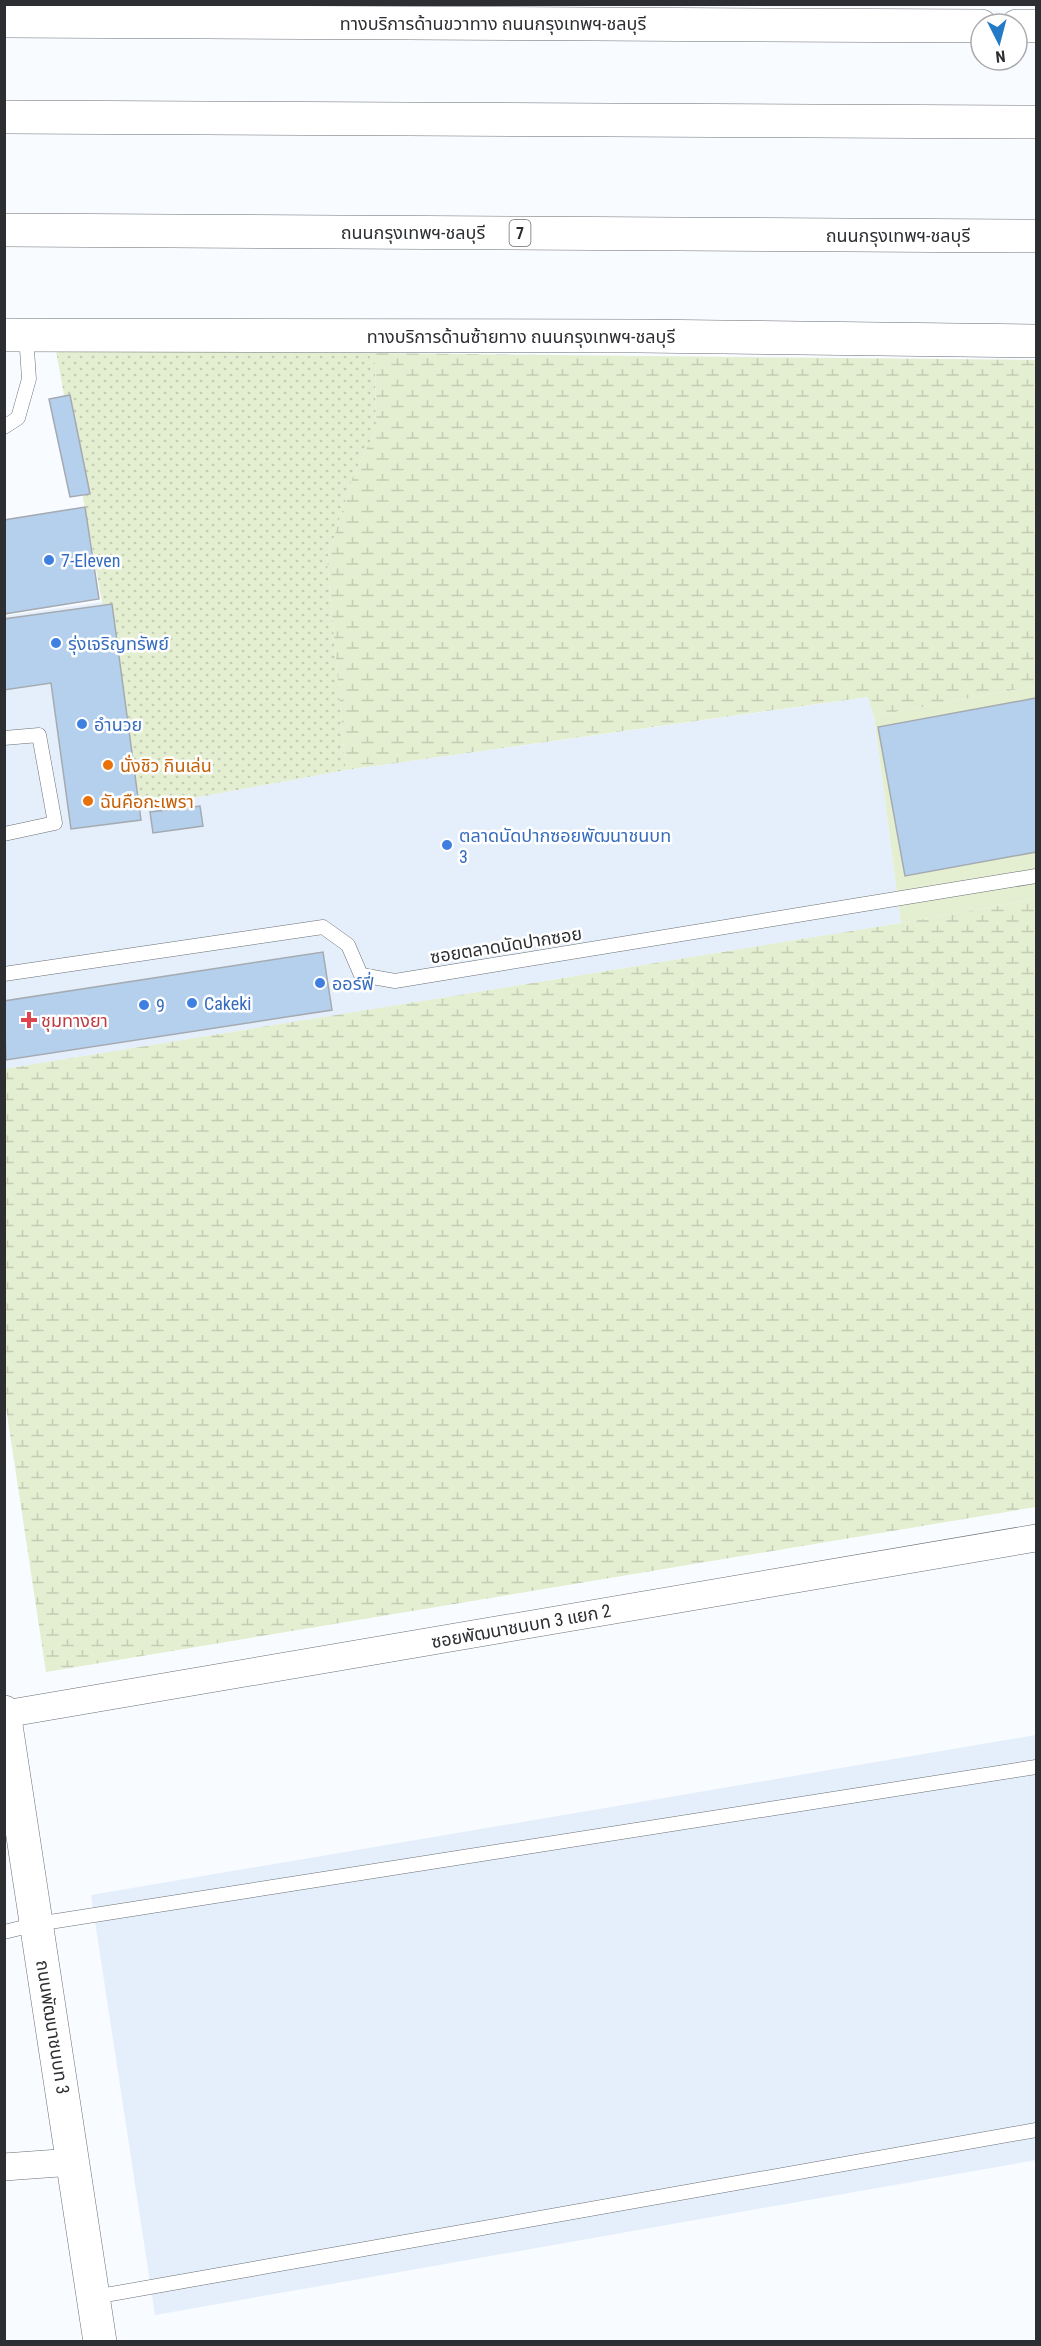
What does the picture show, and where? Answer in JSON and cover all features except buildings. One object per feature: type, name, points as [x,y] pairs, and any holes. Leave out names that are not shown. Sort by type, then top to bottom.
[{"type":"main road","name":"ทางบริการด้านขวาทาง ถนนกรุงเทพฯ-ชลบุรี","points":[[4,21],[969,26]]},
{"type":"main road","points":[[4,117],[1036,123]]},
{"type":"main road","name":"ถนนกรุงเทพฯ-ชลบุรี","points":[[4,230],[1036,236]]},
{"type":"main road","name":"ทางบริการด้านซ้ายทาง ถนนกรุงเทพฯ-ชลบุรี","points":[[15,335],[639,336],[1036,341]]},
{"type":"main road","name":"ถนนพัฒนาชนบท 3","points":[[5,1713],[10,1776],[37,1924],[100,2342]]},
{"type":"street","name":"ซอยพัฒนาชนบท 3 แยก 2","points":[[5,1713],[1036,1538]]},
{"type":"street","points":[[4,2167],[73,2162]]},
{"type":"lane","points":[[4,427],[18,418],[30,379],[15,335]]},
{"type":"lane","points":[[4,738],[39,735],[55,823],[4,834]]},
{"type":"lane","name":"ซอยตลาดนัดปากซอย","points":[[4,974],[323,927],[348,945],[361,975],[394,981],[1036,876]]},
{"type":"lane","points":[[4,1932],[37,1924],[1036,1767]]},
{"type":"lane","points":[[94,2297],[1036,2130]]},
{"type":"shaded area","name":"ตลาดนัดปากซอยพัฒนาชนบท 3","points":[[102,602],[140,808],[346,770],[869,697],[874,716],[901,923],[5,1069],[4,616]]},
{"type":"shaded area","points":[[1036,1735],[1036,2160],[155,2315],[91,1895]]},
{"type":"green space","points":[[56,351],[367,353],[375,363],[376,430],[353,476],[327,559],[346,770],[140,808]]},
{"type":"green space","points":[[367,353],[1036,360],[1036,686],[874,716],[868,697],[346,770],[327,559],[353,476],[376,430],[375,363]]},
{"type":"green space","points":[[1036,686],[1036,899],[901,923],[874,716]]},
{"type":"green space","points":[[1036,899],[1036,1507],[46,1672],[5,1401],[4,1069]]},
{"type":"place","name":"7-Eleven","points":[[49,560]]},
{"type":"place","name":"รุ่งเจริญทรัพย์","points":[[56,643]]},
{"type":"place","name":"อำนวย","points":[[82,724]]},
{"type":"place","name":"นั่งชิว กินเล่น","points":[[108,765]]},
{"type":"place","name":"ฉันคือกะเพรา","points":[[88,801]]},
{"type":"place","name":"ตลาดนัดปากซอยพัฒนาชนบท 3","points":[[447,845]]},
{"type":"place","name":"ออร์ฟี่","points":[[320,983]]},
{"type":"place","name":"Cakeki","points":[[192,1003]]},
{"type":"place","name":"9","points":[[144,1005]]},
{"type":"place","name":"ชุมทางยา","points":[[29,1020]]}]
